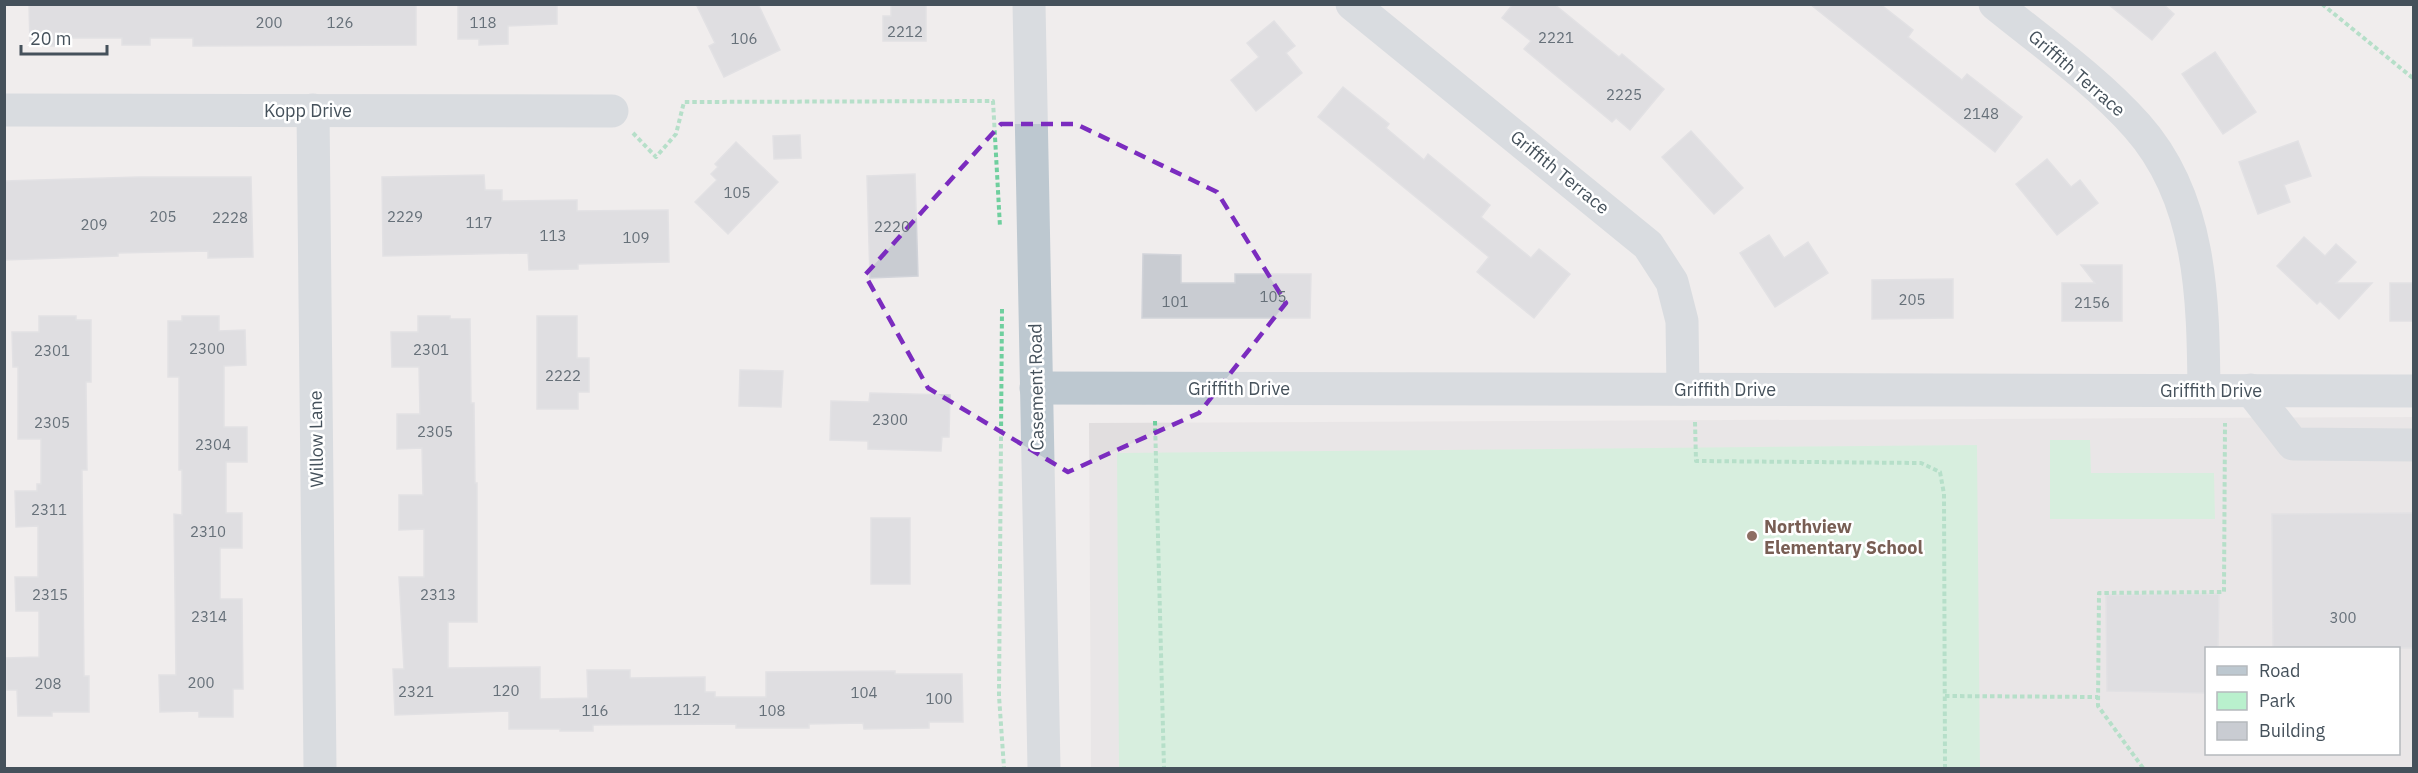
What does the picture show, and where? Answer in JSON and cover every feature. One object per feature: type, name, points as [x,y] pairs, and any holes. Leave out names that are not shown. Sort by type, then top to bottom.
[{"type":"street","name":"Casement Road","points":[[1029,4],[1044,768]]},
{"type":"street","name":"Griffith Terrace","points":[[1352,4],[1648,245],[1672,282],[1682,321],[1683,389]]},
{"type":"street","name":"Griffith Terrace","points":[[1995,4],[2101,89],[2138,128],[2166,168],[2189,221],[2200,273],[2204,320],[2204,390]]},
{"type":"street","name":"Kopp Drive","points":[[4,110],[612,111]]},
{"type":"street","name":"Willow Lane","points":[[313,110],[320,768]]},
{"type":"street","name":"Griffith Drive","points":[[1036,388],[2414,391]]},
{"type":"street","points":[[2251,390],[2294,444],[2414,445]]},
{"type":"path","points":[[2322,4],[2414,79]]},
{"type":"path","points":[[612,111],[656,157],[676,134],[684,102],[993,101],[1000,239]]},
{"type":"path","points":[[1002,308],[999,696],[1004,768]]},
{"type":"path","points":[[1155,421],[1164,768]]},
{"type":"path","points":[[1695,422],[1696,461],[1922,464],[1940,472],[1944,494],[1946,768]]},
{"type":"path","points":[[2143,768],[2098,706],[2099,592],[2224,592],[2225,423]]},
{"type":"path","points":[[1945,696],[2098,697]]},
{"type":"highlighted area","points":[[1001,124],[1076,124],[1217,192],[1286,303],[1199,413],[1068,472],[928,388],[865,275]]},
{"type":"shaded area","name":"Northview Elementary School","points":[[2413,417],[2413,768],[1091,768],[1089,423]]},
{"type":"green space","points":[[2050,440],[2090,440],[2091,473],[2214,473],[2215,519],[2050,519]]},
{"type":"green space","name":"Northview Elementary School","points":[[1977,445],[1980,768],[1119,768],[1117,453]]},
{"type":"building","points":[[29,4],[416,4],[416,45],[193,46],[193,38],[150,38],[150,45],[122,45],[122,38],[59,38],[59,46],[30,46]]},
{"type":"building","points":[[458,4],[557,4],[557,24],[508,26],[508,44],[479,45],[479,39],[458,39]]},
{"type":"building","points":[[696,4],[758,4],[780,50],[724,77],[709,46],[715,43]]},
{"type":"building","points":[[891,4],[926,4],[926,41],[883,41],[883,16],[891,16]]},
{"type":"building","points":[[1513,4],[1554,4],[1619,57],[1622,54],[1664,89],[1630,130],[1616,118],[1612,122],[1524,49],[1531,41],[1502,18]]},
{"type":"building","points":[[1810,4],[1880,4],[1913,30],[1908,37],[1962,80],[1967,74],[2022,117],[1995,152]]},
{"type":"building","points":[[2108,4],[2163,4],[2174,14],[2152,40]]},
{"type":"building","points":[[1274,21],[1295,46],[1286,53],[1302,73],[1256,111],[1231,80],[1259,57],[1247,43]]},
{"type":"building","points":[[2215,52],[2256,112],[2223,134],[2182,74]]},
{"type":"building","points":[[1343,87],[1389,124],[1386,128],[1424,160],[1428,154],[1490,205],[1481,217],[1531,258],[1539,249],[1570,274],[1534,318],[1477,272],[1489,257],[1318,117]]},
{"type":"building","points":[[1691,131],[1743,188],[1714,214],[1662,157]]},
{"type":"building","points":[[800,135],[801,158],[774,159],[773,136]]},
{"type":"building","points":[[2298,141],[2311,176],[2284,185],[2290,202],[2258,214],[2239,162]]},
{"type":"building","points":[[736,142],[778,182],[728,234],[695,202],[717,180],[711,174],[718,167],[715,164]]},
{"type":"building","points":[[2047,159],[2071,187],[2080,180],[2098,203],[2057,235],[2016,184]]},
{"type":"building","points":[[915,174],[918,276],[870,278],[867,176]]},
{"type":"building","points":[[484,175],[485,190],[502,190],[502,201],[577,200],[577,211],[668,210],[669,262],[578,264],[578,269],[529,270],[528,253],[383,256],[382,177]]},
{"type":"building","points":[[139,177],[251,177],[253,257],[208,258],[208,251],[118,253],[118,256],[5,260],[4,181]]},
{"type":"building","points":[[1769,235],[1784,258],[1808,242],[1828,273],[1775,307],[1740,253]]},
{"type":"building","points":[[2304,237],[2325,256],[2336,244],[2356,262],[2336,283],[2372,283],[2339,319],[2320,301],[2317,304],[2277,266]]},
{"type":"building","points":[[1143,254],[1181,255],[1181,283],[1235,283],[1235,274],[1311,274],[1310,318],[1142,318]]},
{"type":"building","points":[[2081,265],[2122,265],[2122,321],[2062,321],[2062,283],[2095,283]]},
{"type":"building","points":[[1953,279],[1953,318],[1872,319],[1872,280]]},
{"type":"building","points":[[2390,283],[2414,283],[2414,321],[2390,321]]},
{"type":"building","points":[[39,316],[76,316],[76,320],[91,320],[91,382],[86,382],[87,470],[82,470],[84,676],[89,676],[89,712],[52,712],[52,716],[18,716],[17,690],[7,690],[6,658],[39,657],[39,611],[16,611],[15,577],[38,577],[38,526],[16,527],[15,491],[37,491],[37,484],[41,484],[41,439],[18,439],[18,367],[13,367],[12,332],[39,332]]},
{"type":"building","points":[[182,316],[219,316],[219,331],[245,330],[246,365],[224,366],[224,427],[247,427],[247,462],[226,462],[226,513],[242,513],[242,548],[220,548],[220,599],[242,599],[243,689],[233,689],[233,717],[199,717],[199,711],[160,712],[159,675],[176,675],[174,514],[182,515],[182,470],[179,470],[179,377],[168,377],[168,321],[182,321]]},
{"type":"building","points":[[418,316],[450,316],[450,319],[470,319],[471,403],[474,403],[475,483],[477,483],[477,622],[448,622],[448,668],[540,667],[540,699],[588,698],[587,670],[630,670],[630,678],[705,677],[705,692],[715,692],[715,697],[766,697],[766,672],[895,671],[895,674],[962,674],[963,722],[929,722],[929,728],[864,729],[863,723],[809,724],[809,728],[736,728],[736,724],[593,725],[593,731],[560,731],[560,729],[509,729],[509,711],[395,715],[393,669],[404,669],[399,577],[424,577],[424,529],[399,530],[399,495],[423,495],[422,448],[397,449],[397,414],[420,414],[419,367],[392,367],[391,332],[418,332]]},
{"type":"building","points":[[537,316],[577,316],[577,358],[589,358],[589,392],[578,392],[578,409],[537,409]]},
{"type":"building","points":[[740,370],[783,371],[781,407],[739,406]]},
{"type":"building","points":[[870,393],[950,395],[949,437],[942,437],[941,451],[868,449],[868,441],[830,440],[831,401],[869,402]]},
{"type":"building","points":[[2414,513],[2414,648],[2273,647],[2272,514]]},
{"type":"building","points":[[871,518],[910,518],[910,584],[871,584]]},
{"type":"building","points":[[2219,594],[2218,647],[2205,647],[2205,693],[2107,691],[2106,595]]},
{"type":"place","name":"Northview Elementary School","points":[[1752,536]]}]
